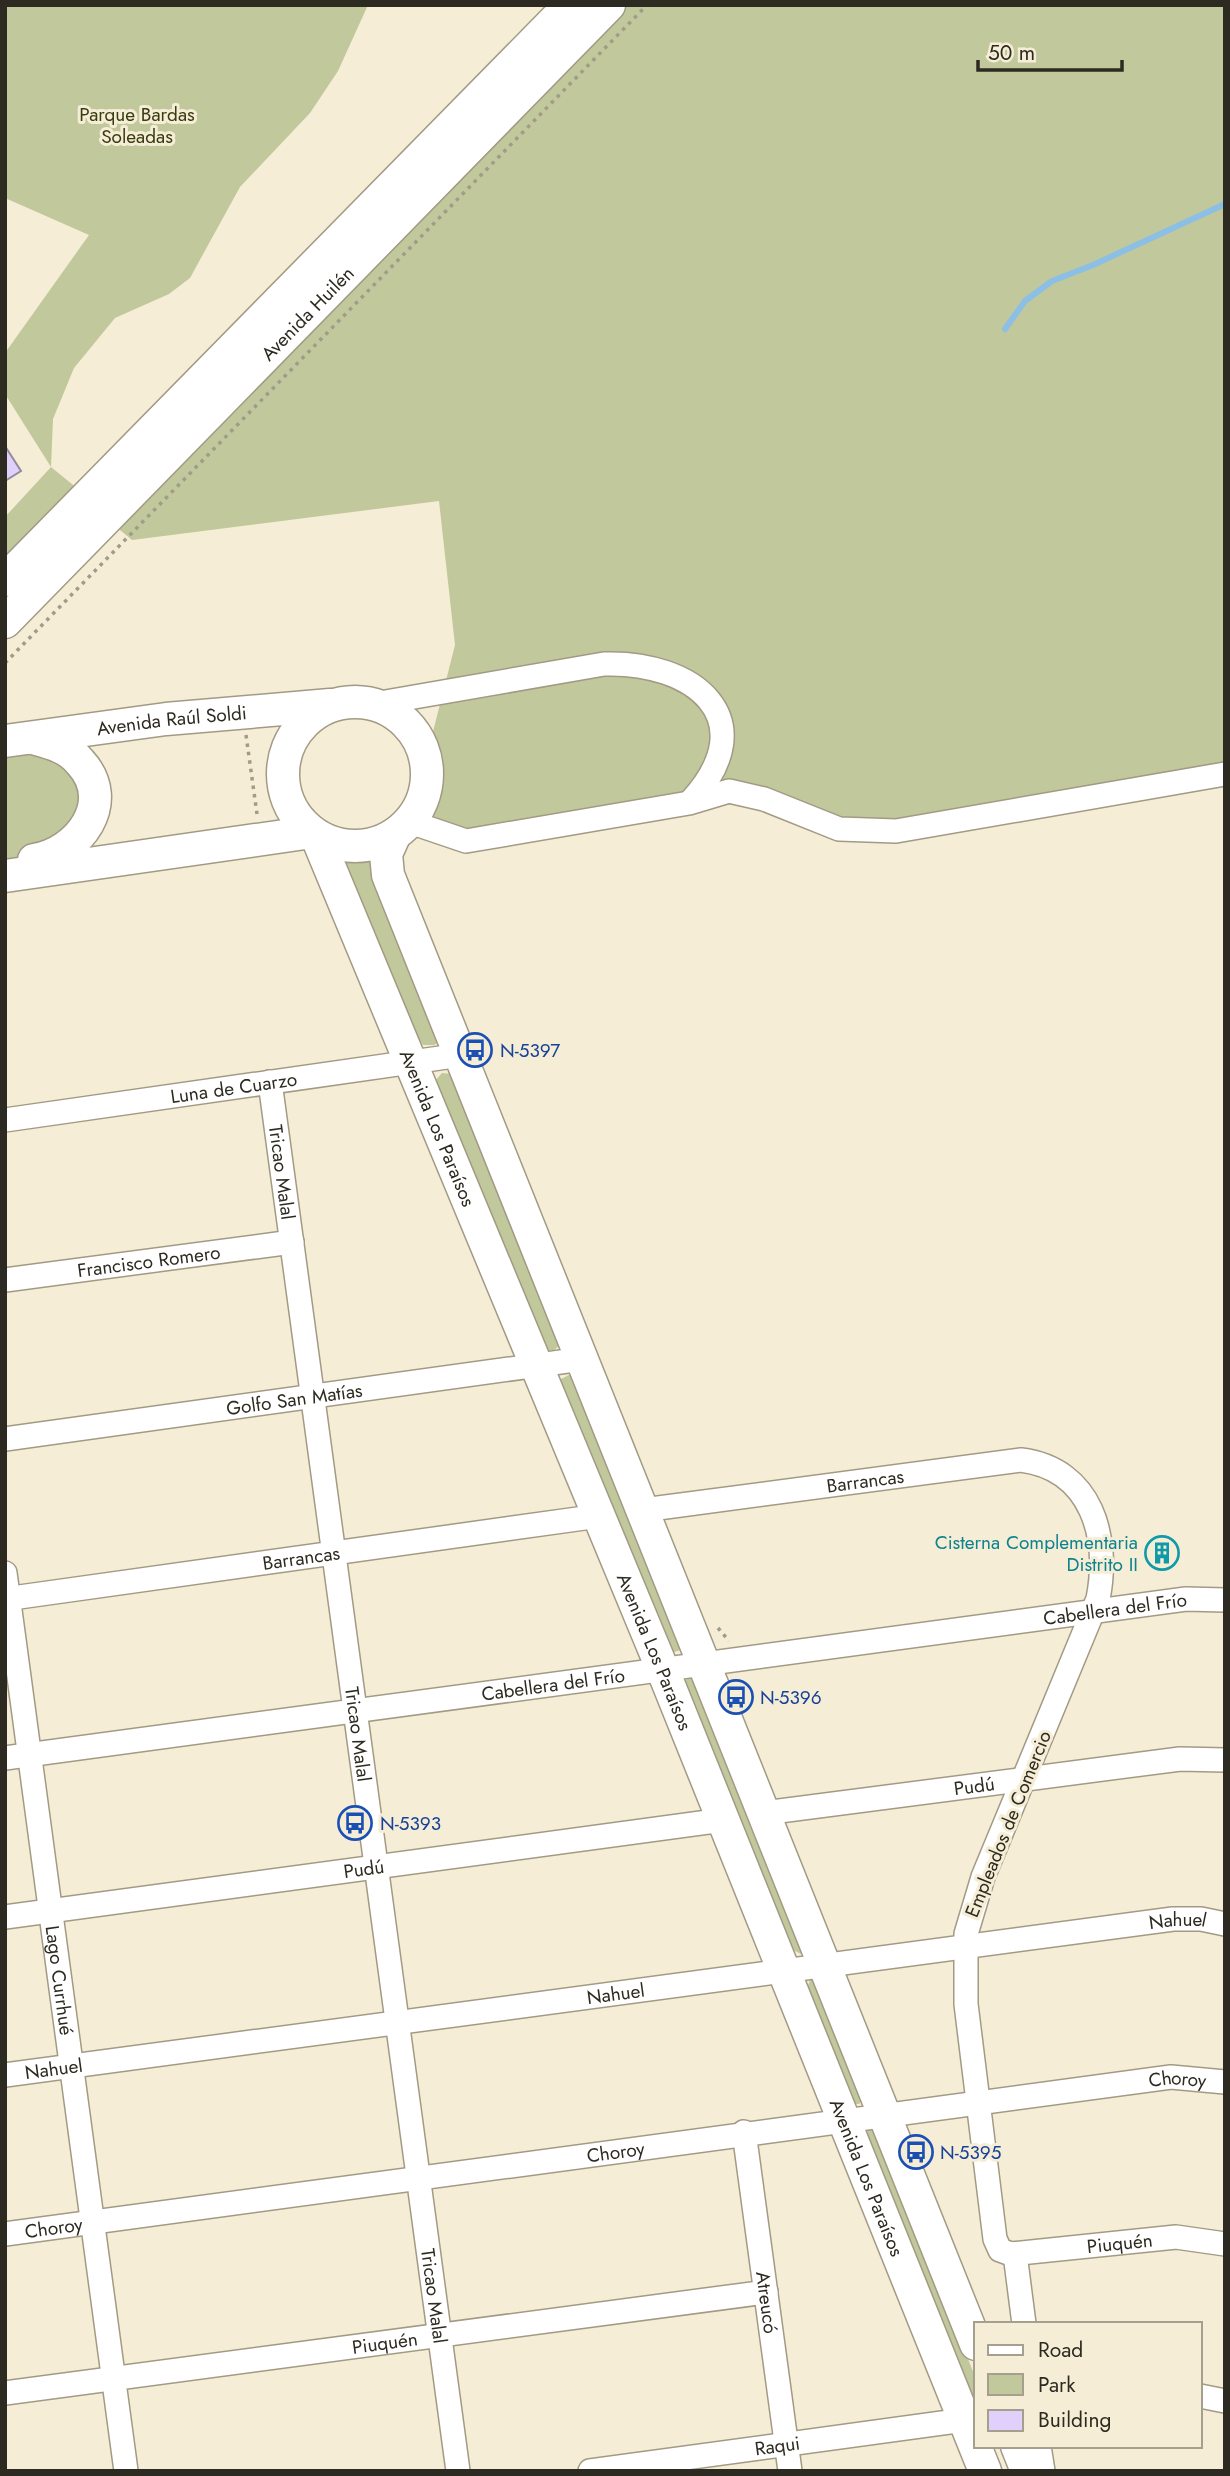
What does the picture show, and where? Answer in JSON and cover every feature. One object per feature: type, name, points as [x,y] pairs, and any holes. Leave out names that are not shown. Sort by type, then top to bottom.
[{"type":"main road","name":"Avenida Huilén","points":[[5,580],[570,5]]},
{"type":"main road","name":"Avenida Huilén","points":[[5,622],[609,5]]},
{"type":"main road","name":"Avenida Los Paraísos","points":[[974,2339],[387,870],[386,854],[402,828],[420,807],[427,786],[424,751],[405,721],[374,704],[338,704],[308,719],[294,736],[285,756],[283,778],[287,799],[298,818],[315,834],[412,1062],[662,1668],[974,2444]]},
{"type":"main road","name":"Avenida Raúl Soldi","points":[[19,740],[166,719],[338,704]]},
{"type":"main road","points":[[5,866],[50,857],[65,850],[82,835],[93,814],[93,785],[81,762],[66,750],[19,740]]},
{"type":"main road","points":[[5,876],[315,834],[335,845],[372,845],[402,828]]},
{"type":"main road","name":"Avenida Los Paraísos","points":[[976,2448],[985,2471]]},
{"type":"main road","points":[[1018,2448],[1027,2471]]},
{"type":"street","points":[[374,704],[604,664],[634,663],[659,668],[698,687],[720,724],[722,743],[712,779],[689,803]]},
{"type":"street","points":[[402,828],[466,841],[689,803],[729,790],[764,799],[839,828],[896,831],[1225,775]]},
{"type":"street","name":"Luna de Cuarzo","points":[[5,1120],[461,1055]]},
{"type":"street","name":"Tricao Malal","points":[[270,1082],[458,2471]]},
{"type":"street","name":"Francisco Romero","points":[[5,1280],[292,1242]]},
{"type":"street","name":"Golfo San Matías","points":[[5,1439],[582,1359]]},
{"type":"street","name":"Empleados de Comercio","points":[[1006,1462],[1021,1460],[1050,1467],[1063,1475],[1083,1497],[1101,1541],[1102,1578],[1095,1611],[973,1905],[965,1947],[966,2004],[995,2239],[1003,2252],[1015,2254]]},
{"type":"street","name":"Barrancas","points":[[643,1510],[1006,1462]]},
{"type":"street","name":"Barrancas","points":[[7,1599],[599,1516]]},
{"type":"street","name":"Lago Currhué","points":[[5,1573],[126,2471]]},
{"type":"street","name":"Cabellera del Frío","points":[[5,1758],[1095,1611],[1196,1598],[1225,1600]]},
{"type":"street","name":"Pudú","points":[[764,1813],[1180,1759],[1225,1760]]},
{"type":"street","name":"Pudú","points":[[5,1917],[723,1820]]},
{"type":"street","name":"Nahuel","points":[[5,2075],[1173,1919],[1201,1919],[1225,1923]]},
{"type":"street","name":"Choroy","points":[[5,2234],[744,2132],[1182,2076],[1225,2082]]},
{"type":"street","name":"Atreucó","points":[[744,2132],[790,2471]]},
{"type":"street","name":"Piuquén","points":[[1015,2254],[1176,2237],[1225,2244]]},
{"type":"street","points":[[1015,2254],[1024,2322]]},
{"type":"street","name":"Piuquén","points":[[5,2393],[766,2291]]},
{"type":"street","points":[[1202,2396],[1225,2401]]},
{"type":"street","name":"Raqui","points":[[590,2471],[964,2420]]},
{"type":"street","points":[[1039,2448],[1042,2471]]},
{"type":"path","points":[[5,663],[647,5]]},
{"type":"path","points":[[245,724],[258,825]]},
{"type":"green space","name":"Parque Bardas Soleadas","points":[[5,5],[368,5],[338,71],[310,113],[240,187],[190,278],[169,294],[115,318],[74,368],[53,419],[51,467],[5,394],[5,353],[89,235],[5,198]]},
{"type":"green space","points":[[622,5],[1225,5],[1225,774],[866,831],[746,794],[466,841],[410,822],[455,645],[439,501],[132,540],[114,525]]},
{"type":"green space","points":[[51,467],[78,489],[5,569],[5,517]]},
{"type":"green space","points":[[50,747],[90,801],[40,854],[5,860],[5,753]]},
{"type":"green space","points":[[376,852],[439,1042],[434,1045],[423,1045],[418,1038],[345,860],[348,856]]},
{"type":"green space","points":[[442,1073],[453,1074],[560,1345],[554,1350],[546,1350],[434,1082]]},
{"type":"green space","points":[[571,1374],[684,1649],[671,1653],[559,1380]]},
{"type":"green space","points":[[696,1677],[804,1951],[801,1954],[791,1949],[683,1684],[688,1678]]},
{"type":"green space","points":[[810,1980],[817,1980],[863,2100],[859,2104],[852,2104],[807,1988]]},
{"type":"green space","points":[[872,2128],[877,2132],[974,2374],[974,2411],[864,2133]]},
{"type":"building","points":[[5,446],[21,471],[5,481]]},
{"type":"building","name":"Cisterna Complementaria Distrito II","points":[[1162,1539],[1173,1543],[1177,1554],[1173,1565],[1162,1569],[1151,1565],[1147,1554],[1151,1543]]},
{"type":"waterway","points":[[1005,329],[1025,301],[1052,281],[1225,204]]},
{"type":"place","name":"N-5397","points":[[475,1050]]},
{"type":"place","name":"Cisterna Complementaria Distrito II","points":[[1162,1553]]},
{"type":"place","name":"N-5396","points":[[736,1697]]},
{"type":"place","name":"N-5393","points":[[355,1823]]},
{"type":"place","name":"N-5395","points":[[916,2152]]}]
